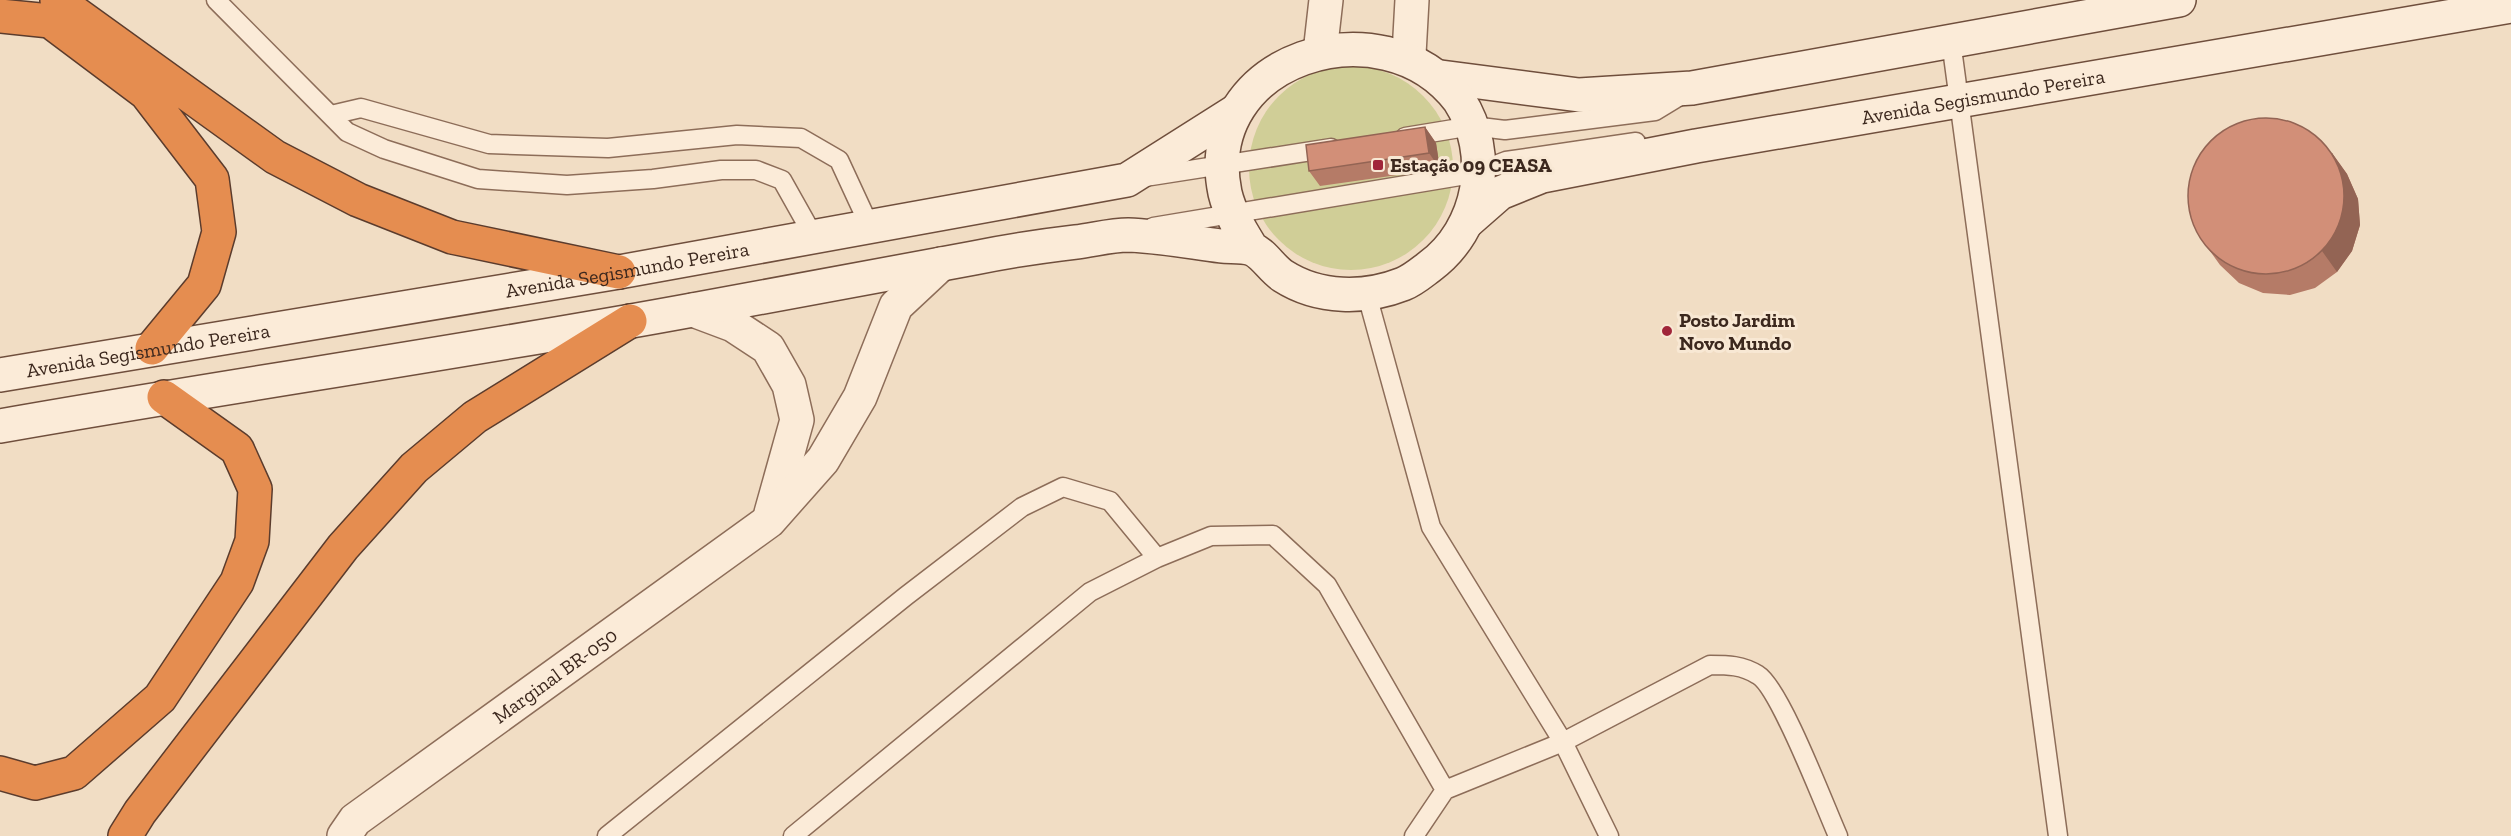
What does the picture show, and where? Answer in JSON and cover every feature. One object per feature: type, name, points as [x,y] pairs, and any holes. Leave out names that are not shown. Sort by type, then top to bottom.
[{"type":"highway","points":[[57,0],[275,157],[358,200],[452,237],[619,272]]},
{"type":"highway","points":[[0,16],[50,21],[146,93],[212,179],[219,232],[204,285],[152,348]]},
{"type":"highway","points":[[125,836],[140,812],[343,547],[414,468],[476,417],[630,321]]},
{"type":"highway","points":[[0,773],[35,783],[74,773],[160,698],[237,582],[252,541],[255,489],[237,449],[164,397]]},
{"type":"main road","points":[[1321,45],[1326,0]]},
{"type":"main road","points":[[1409,54],[1412,0]]},
{"type":"main road","name":"Avenida Segismundo Pereira","points":[[1441,77],[1580,95],[1692,88],[2179,0]]},
{"type":"main road","name":"Avenida Segismundo Pereira","points":[[1468,221],[1476,197],[1479,173],[1478,149],[1472,126],[1459,100],[1441,77],[1409,54],[1380,44],[1350,41],[1321,45],[1286,58],[1258,81],[1236,111],[1227,137],[1222,165],[1231,213],[1252,249],[1284,277],[1324,293],[1367,295],[1409,282],[1443,257],[1468,221],[1500,193],[1542,177],[1696,146],[2511,6]]},
{"type":"main road","name":"Avenida Segismundo Pereira","points":[[0,375],[619,272],[1128,180],[1236,111]]},
{"type":"main road","points":[[0,426],[630,321],[1020,249],[1126,235],[1252,249]]},
{"type":"main road","name":"Marginal BR-050","points":[[344,836],[355,820],[769,521],[823,460],[860,396],[896,306],[941,264]]},
{"type":"main road","points":[[693,310],[733,325],[768,348],[789,385],[797,420],[769,521]]},
{"type":"lane","points":[[216,0],[347,132],[384,149],[478,179],[567,185],[653,179],[721,170],[756,170],[782,180],[814,237]]},
{"type":"lane","points":[[1951,41],[2058,836]]},
{"type":"lane","points":[[1393,138],[1472,126],[1505,130],[1655,111],[1692,88]]},
{"type":"lane","points":[[331,115],[361,108],[489,144],[608,148],[737,135],[801,138],[839,160],[870,227]]},
{"type":"lane","points":[[1126,235],[1138,230],[1231,213],[1479,173],[1506,161],[1657,139],[1696,146]]},
{"type":"lane","points":[[1114,182],[1347,145]]},
{"type":"lane","points":[[1367,295],[1431,527],[1563,742],[1609,836]]},
{"type":"lane","points":[[607,836],[906,596],[1022,507],[1063,487],[1110,501],[1157,558]]},
{"type":"lane","points":[[793,836],[1090,592],[1157,558],[1210,536],[1273,536],[1327,585],[1444,790]]},
{"type":"lane","points":[[1413,836],[1444,790],[1563,742],[1710,665],[1737,665],[1761,676],[1781,705],[1838,836]]},
{"type":"shaded area","points":[[1351,66],[1371,68],[1399,78],[1416,89],[1430,103],[1445,129],[1451,148],[1453,168],[1451,188],[1441,216],[1430,233],[1416,247],[1390,262],[1371,268],[1351,270],[1331,268],[1303,258],[1286,247],[1272,233],[1257,207],[1251,188],[1249,168],[1251,148],[1261,120],[1272,103],[1286,89],[1312,74],[1331,68]]},
{"type":"building","points":[[2266,118],[2296,124],[2321,141],[2338,166],[2344,196],[2338,226],[2321,251],[2296,268],[2266,274],[2236,268],[2211,251],[2194,226],[2188,196],[2194,166],[2211,141],[2236,124]]},
{"type":"building","points":[[1425,127],[1429,153],[1309,171],[1306,145]]},
{"type":"place","name":"Estação 09 CEASA","points":[[1378,165]]},
{"type":"place","name":"Posto Jardim Novo Mundo","points":[[1667,331]]}]
